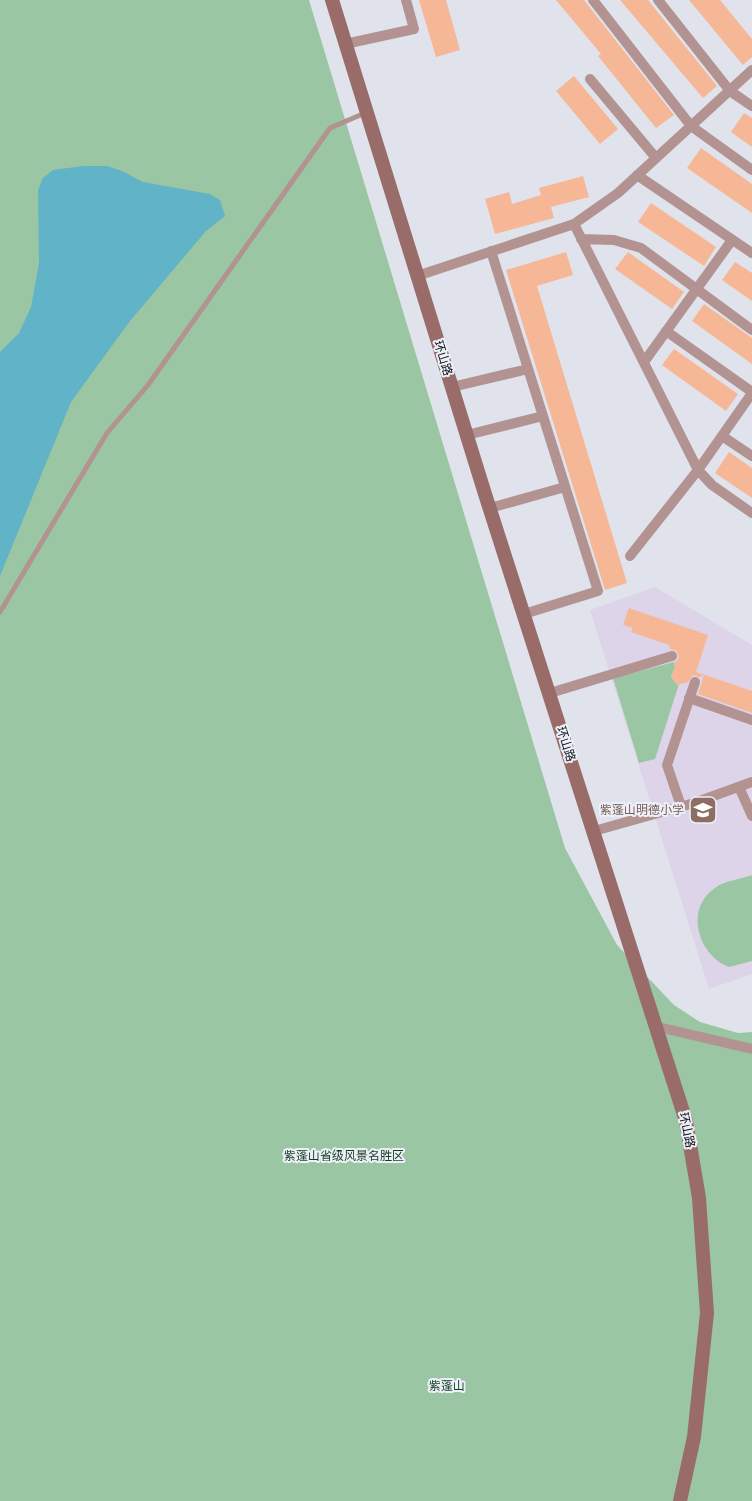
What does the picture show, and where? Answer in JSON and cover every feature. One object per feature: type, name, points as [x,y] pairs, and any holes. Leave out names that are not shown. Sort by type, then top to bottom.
[{"type":"main road","name":"环山路","points":[[332,0],[490,508],[658,1027],[686,1121],[699,1198],[707,1313],[694,1437],[680,1501]]},
{"type":"street","points":[[345,44],[414,29],[406,0]]},
{"type":"street","points":[[593,0],[691,126],[752,170]]},
{"type":"street","points":[[658,0],[730,91],[752,106]]},
{"type":"street","points":[[417,276],[574,224],[618,193],[752,70]]},
{"type":"street","points":[[590,80],[656,158]]},
{"type":"street","points":[[637,175],[752,253]]},
{"type":"street","points":[[574,224],[698,470],[712,485],[752,513]]},
{"type":"street","points":[[582,239],[614,240],[641,248],[680,274],[696,289],[752,330]]},
{"type":"street","points":[[644,362],[732,240]]},
{"type":"street","points":[[491,251],[598,592],[524,614]]},
{"type":"street","points":[[630,556],[698,470],[752,392],[666,332]]},
{"type":"street","points":[[452,387],[528,369]]},
{"type":"street","points":[[467,435],[543,416]]},
{"type":"street","points":[[722,436],[752,456]]},
{"type":"street","points":[[490,508],[565,487]]},
{"type":"street","points":[[550,693],[672,656]]},
{"type":"street","points":[[682,806],[667,765],[695,682]]},
{"type":"street","points":[[689,698],[752,720]]},
{"type":"street","points":[[594,831],[682,806],[752,782]]},
{"type":"street","points":[[739,787],[752,816]]},
{"type":"street","points":[[658,1027],[752,1049]]},
{"type":"lane","points":[[0,612],[107,433],[148,385],[330,128],[367,112]]},
{"type":"shaded area","name":"紫蓬山明德小学","points":[[655,587],[752,645],[752,974],[709,989],[590,610]]},
{"type":"green space","name":"紫蓬山省级风景名胜区","points":[[0,0],[309,0],[565,848],[617,945],[674,1005],[700,1022],[738,1033],[752,1032],[752,1501],[0,1501]]},
{"type":"green space","points":[[674,662],[675,668],[671,676],[677,685],[679,684],[655,759],[639,763],[613,678]]},
{"type":"green space","points":[[752,875],[752,961],[729,967],[709,953],[703,942],[699,931],[698,919],[700,908],[705,897],[715,888]]},
{"type":"water","points":[[83,166],[107,166],[122,171],[143,182],[210,194],[220,200],[225,216],[206,231],[130,321],[71,402],[0,576],[0,352],[19,333],[31,307],[39,263],[38,190],[43,178],[53,170]]},
{"type":"building","points":[[419,0],[446,0],[460,50],[436,57]]},
{"type":"building","points":[[556,0],[584,0],[674,115],[656,128],[598,56],[601,54]]},
{"type":"building","points":[[620,0],[648,0],[717,86],[703,98]]},
{"type":"building","points":[[689,0],[720,0],[752,39],[752,57],[743,65]]},
{"type":"building","points":[[574,76],[618,129],[600,144],[556,91]]},
{"type":"building","points":[[744,113],[752,118],[752,147],[731,132]]},
{"type":"building","points":[[701,148],[752,184],[752,213],[687,168]]},
{"type":"building","points":[[583,176],[589,197],[551,207],[554,218],[495,234],[485,199],[509,192],[512,204],[541,195],[539,188]]},
{"type":"building","points":[[651,203],[716,247],[704,266],[638,222]]},
{"type":"building","points":[[566,252],[573,275],[537,286],[627,583],[605,590],[506,270]]},
{"type":"building","points":[[628,252],[684,292],[672,309],[615,269]]},
{"type":"building","points":[[735,262],[752,273],[752,301],[722,280]]},
{"type":"building","points":[[704,304],[752,338],[752,364],[692,321]]},
{"type":"building","points":[[674,349],[738,394],[726,411],[662,365]]},
{"type":"building","points":[[729,452],[752,468],[752,498],[715,473]]},
{"type":"building","points":[[629,608],[708,635],[696,672],[752,691],[752,713],[698,694],[704,675],[699,677],[693,675],[688,682],[677,685],[671,676],[675,667],[674,663],[679,658],[677,651],[670,649],[669,645],[631,632],[633,628],[623,625]]},
{"type":"place","name":"紫蓬山明德小学","points":[[703,810]]},
{"type":"park label","name":"紫蓬山","points":[[447,1386]]}]
